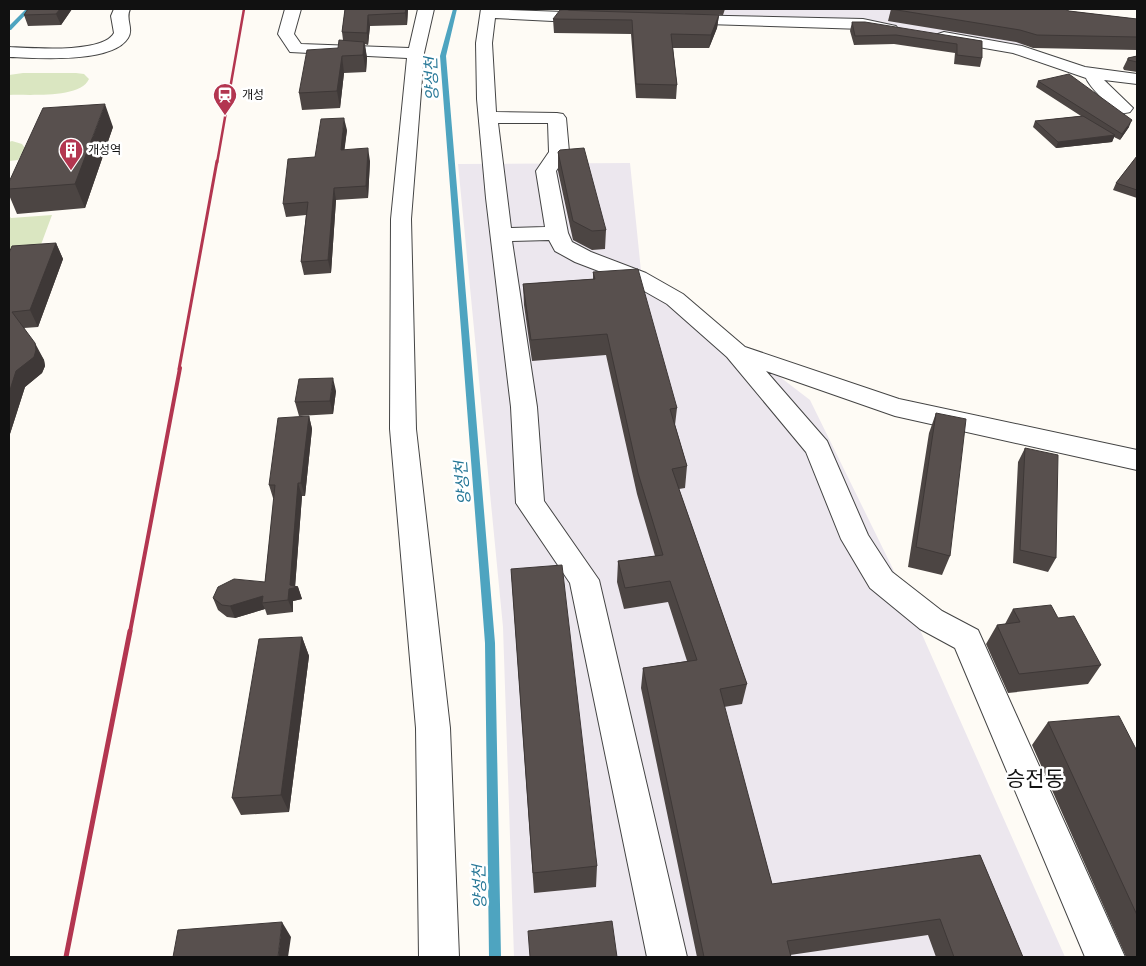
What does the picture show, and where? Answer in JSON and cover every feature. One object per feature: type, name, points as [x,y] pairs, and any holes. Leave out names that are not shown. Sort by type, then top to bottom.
[{"type":"street","points":[[9,52],[77,52],[110,45],[120,38],[123,28],[119,16],[122,9]]},
{"type":"street","points":[[293,9],[286,34],[296,49],[416,52]]},
{"type":"street","points":[[426,9],[416,52],[401,219],[403,429],[433,728],[439,957]]},
{"type":"street","points":[[606,18],[489,11],[484,43],[488,117],[501,235],[524,407],[530,503],[584,580],[667,957]]},
{"type":"street","points":[[665,20],[863,24],[910,32]]},
{"type":"street","points":[[928,35],[1016,50],[1065,68],[1137,80]]},
{"type":"street","points":[[1093,74],[1096,82],[1124,108]]},
{"type":"street","points":[[488,117],[557,118],[558,152],[546,171],[557,233],[562,246],[583,257],[638,278],[675,300],[736,352],[818,448],[855,539],[881,580],[932,620],[967,639],[1105,957]]},
{"type":"street","points":[[501,235],[557,233]]},
{"type":"street","points":[[736,352],[895,407],[1137,460]]},
{"type":"shaded area","points":[[645,9],[976,9],[1004,18],[1028,50],[863,23],[639,18]]},
{"type":"shaded area","points":[[630,163],[641,271],[810,400],[893,569],[1065,957],[514,957],[503,627],[458,164]]},
{"type":"green space","points":[[23,73],[76,73],[84,74],[89,79],[76,90],[65,93],[9,95],[9,75]]},
{"type":"green space","points":[[9,142],[22,144],[25,148],[18,160],[9,161]]},
{"type":"green space","points":[[52,215],[36,258],[9,261],[9,216],[11,218]]},
{"type":"building","points":[[28,9],[60,9],[56,14],[24,15]]},
{"type":"building","points":[[345,9],[406,9],[405,13],[368,15],[367,33],[342,32]]},
{"type":"building","points":[[891,9],[1065,9],[1137,19],[1137,37],[1037,35],[1020,30]]},
{"type":"building","points":[[560,10],[719,15],[711,35],[671,34],[677,85],[636,84],[632,20],[553,19]]},
{"type":"building","points":[[852,22],[865,22],[982,41],[982,58],[957,55],[957,44],[896,35],[855,36]]},
{"type":"building","points":[[339,40],[364,42],[363,55],[342,56],[337,91],[299,93],[307,50],[338,48]]},
{"type":"building","points":[[1137,56],[1137,62],[1128,60],[1128,58]]},
{"type":"building","points":[[1069,74],[1132,120],[1122,134],[1038,81]]},
{"type":"building","points":[[105,104],[75,184],[9,189],[9,182],[43,108]]},
{"type":"building","points":[[1083,116],[1115,135],[1058,142],[1035,121]]},
{"type":"building","points":[[344,118],[341,150],[368,148],[366,186],[334,188],[328,260],[301,262],[308,202],[283,204],[288,159],[315,157],[321,119]]},
{"type":"building","points":[[584,148],[606,230],[592,231],[573,221],[558,152],[560,150]]},
{"type":"building","points":[[1137,156],[1137,190],[1116,183]]},
{"type":"building","points":[[56,243],[30,310],[12,312],[35,343],[36,350],[34,357],[16,371],[9,393],[9,253],[12,246]]},
{"type":"building","points":[[638,269],[677,408],[670,409],[687,466],[672,469],[747,684],[720,689],[772,884],[980,855],[1023,957],[954,957],[940,919],[787,941],[791,957],[704,957],[643,668],[697,660],[670,581],[625,588],[618,561],[663,555],[638,473],[607,334],[531,340],[523,284],[595,279],[593,272]]},
{"type":"building","points":[[333,378],[330,401],[295,402],[299,379]]},
{"type":"building","points":[[936,413],[966,419],[950,556],[916,547]]},
{"type":"building","points":[[309,416],[301,483],[298,483],[290,585],[298,587],[289,589],[288,600],[262,603],[263,596],[230,606],[222,605],[213,598],[218,587],[234,579],[265,582],[275,485],[269,485],[278,418]]},
{"type":"building","points":[[1025,448],[1058,455],[1056,558],[1020,550]]},
{"type":"building","points":[[562,565],[597,866],[533,873],[511,569]]},
{"type":"building","points":[[1051,605],[1058,618],[1074,616],[1101,665],[1019,674],[997,625],[1020,622],[1013,609]]},
{"type":"building","points":[[302,637],[281,795],[232,798],[259,639]]},
{"type":"building","points":[[1119,716],[1137,751],[1137,915],[1048,722]]},
{"type":"building","points":[[612,921],[617,957],[530,957],[528,931]]},
{"type":"building","points":[[282,922],[278,957],[173,957],[178,930]]},
{"type":"waterway","points":[[9,29],[29,9]]},
{"type":"waterway","name":"양성천","points":[[455,9],[443,56],[490,643],[495,957]]},
{"type":"railway","points":[[217,163],[244,9]]},
{"type":"railway","points":[[179,369],[217,161]]},
{"type":"railway","points":[[130,632],[180,368]]},
{"type":"railway","points":[[66,957],[130,631]]},
{"type":"place","name":"개성","points":[[225,116]]},
{"type":"place","name":"개성역","points":[[71,171]]},
{"type":"district","name":"승전동","points":[[1035,778]]}]
